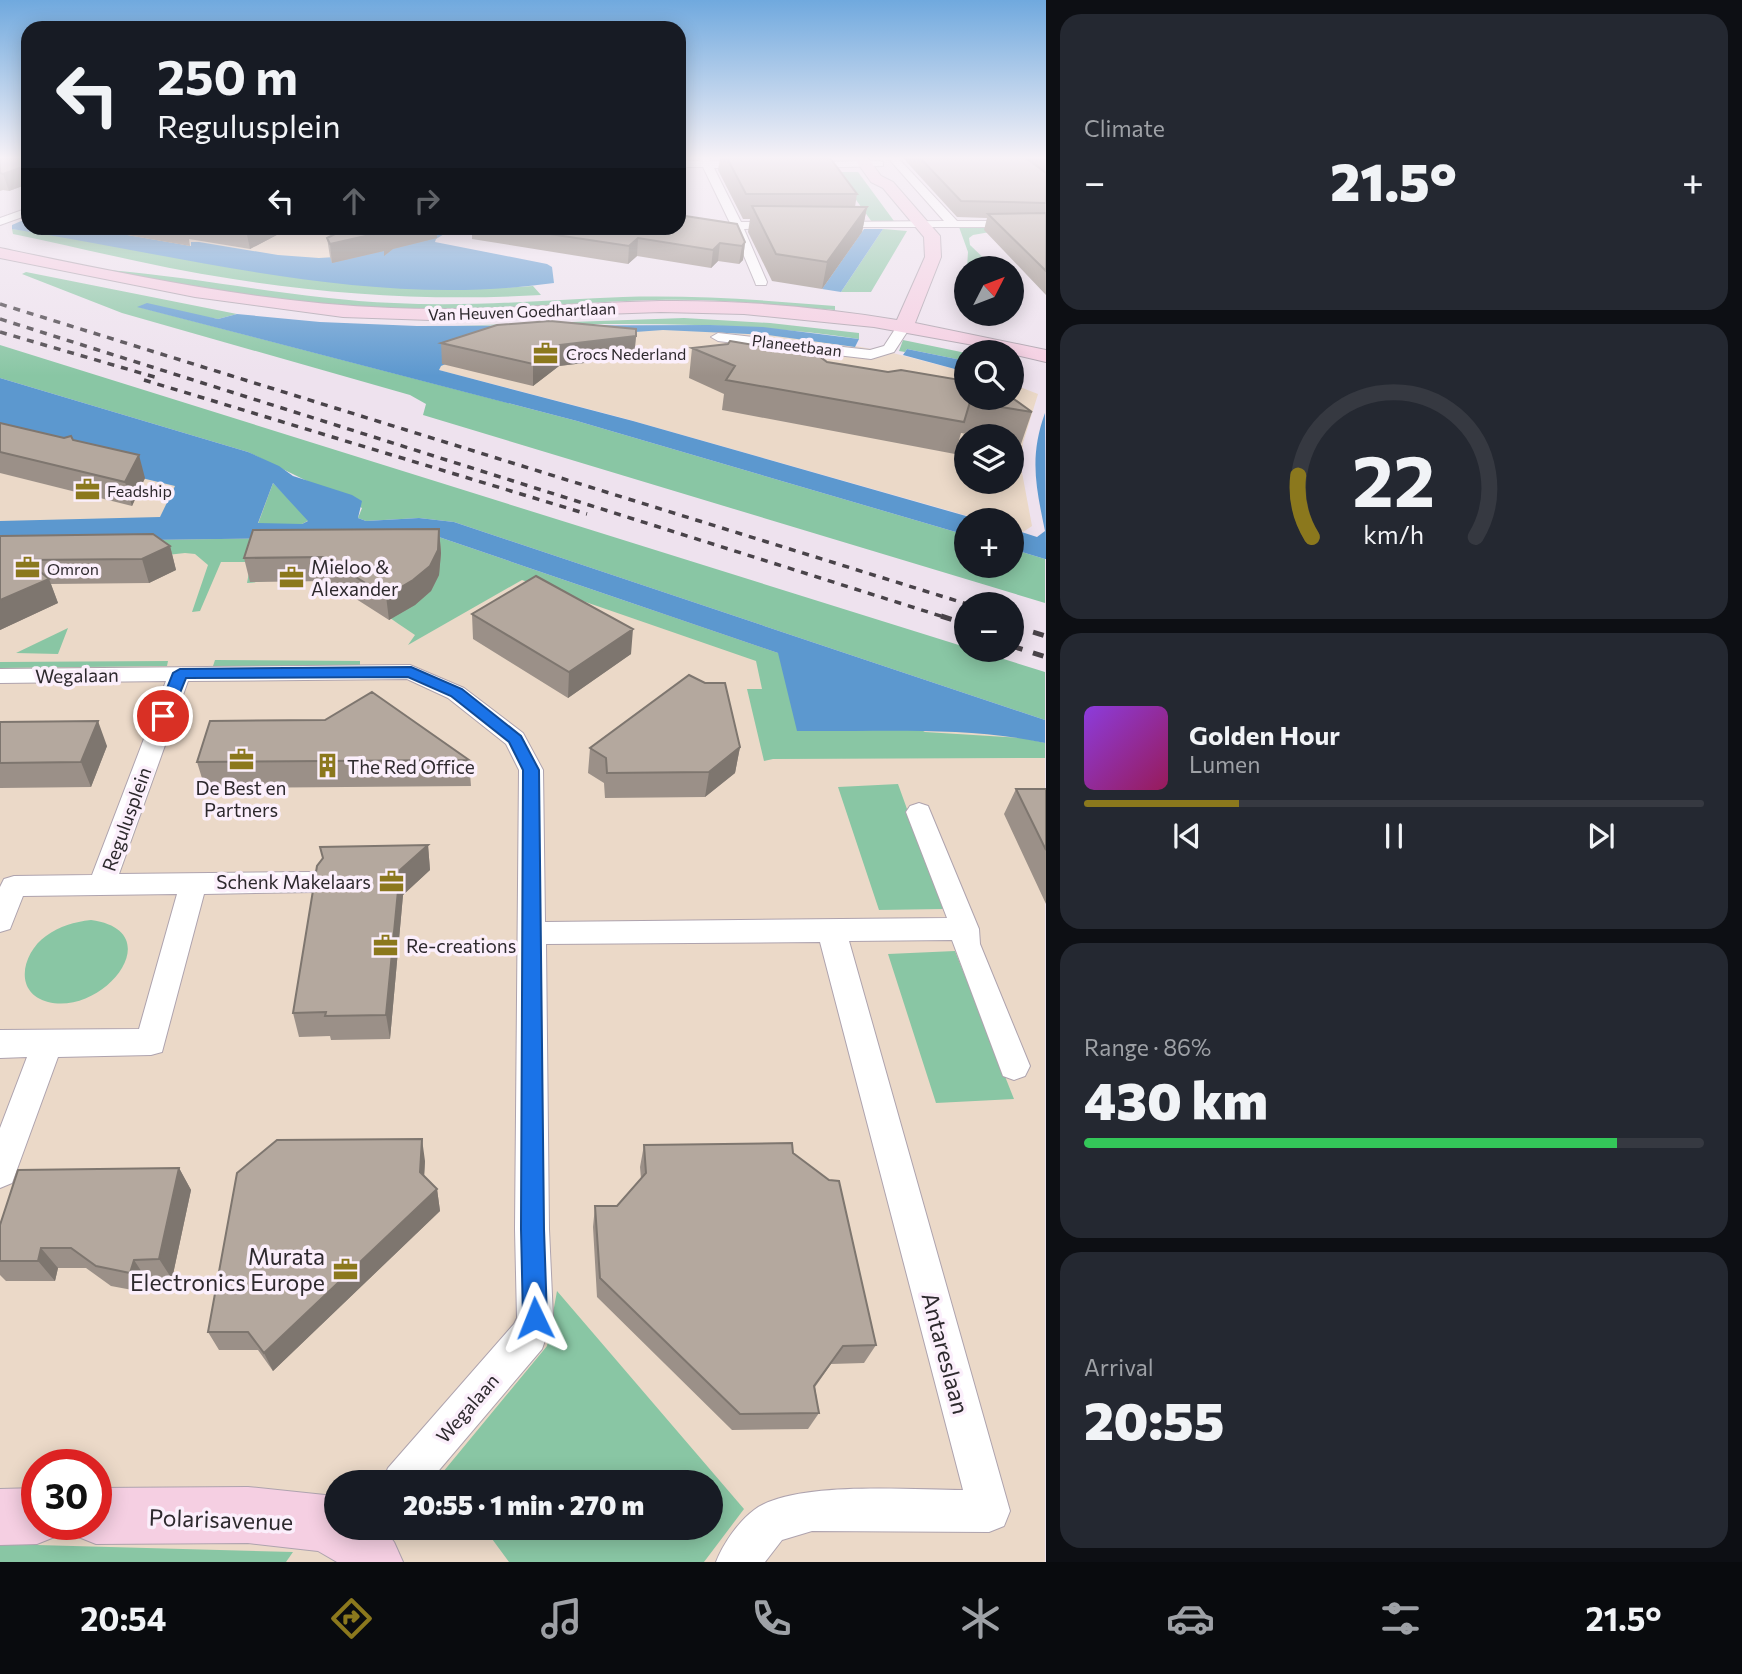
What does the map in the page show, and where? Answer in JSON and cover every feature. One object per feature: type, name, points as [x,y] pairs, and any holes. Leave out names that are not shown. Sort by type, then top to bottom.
[{"type":"main road","points":[[906,320],[933,257],[932,236],[917,233]]},
{"type":"main road","name":"Van Heuven Goedhartlaan","points":[[0,240],[286,292],[363,299],[472,301],[676,293],[802,300],[906,320],[1045,341]]},
{"type":"main road","name":"Van Heuven Goedhartlaan","points":[[0,253],[255,303],[336,312],[454,315],[626,307],[701,307],[884,316]]},
{"type":"main road","name":"Van Heuven Goedhartlaan","points":[[906,320],[1045,356]]},
{"type":"main road","name":"Polarisavenue","points":[[112,1516],[248,1515],[325,1524],[363,1549]]},
{"type":"main road","points":[[0,1517],[21,1516]]},
{"type":"street","points":[[739,231],[761,282]]},
{"type":"street","points":[[903,231],[917,233],[925,231]]},
{"type":"street","points":[[884,316],[873,346],[875,352],[889,349],[906,320]]},
{"type":"street","name":"Planeetbaan","points":[[718,337],[871,355],[875,352]]},
{"type":"street","name":"Wegalaan","points":[[0,676],[411,672],[456,692],[515,739],[531,770],[532,1229],[535,1318],[528,1336],[412,1470]]},
{"type":"street","name":"Regulusplein","points":[[102,886],[180,673]]},
{"type":"street","points":[[919,812],[965,929],[966,944],[1014,1066]]},
{"type":"street","name":"Regulusplein","points":[[0,921],[7,886],[313,883]]},
{"type":"street","points":[[0,1044],[151,1042],[193,884]]},
{"type":"street","points":[[533,933],[965,929]]},
{"type":"street","name":"Antareslaan","points":[[737,1562],[769,1524],[812,1510],[989,1511],[832,932]]},
{"type":"street","points":[[0,1172],[48,1043]]},
{"type":"shaded area","points":[[85,235],[421,235],[304,271]]},
{"type":"shaded area","points":[[654,328],[758,332],[829,341],[893,353],[954,369],[954,410],[1024,410],[1024,389],[1038,394],[1024,440],[1024,424],[954,424],[954,494],[1024,494],[1024,483],[1032,526],[1024,531],[1024,508],[954,508],[954,512],[623,418],[431,368],[433,364]]},
{"type":"shaded area","points":[[0,409],[1045,731],[1045,1562],[0,1562]]},
{"type":"green space","points":[[12,231],[21,231],[21,235],[62,235],[500,288],[533,286],[541,295],[425,297],[271,285],[205,275],[13,234]]},
{"type":"green space","points":[[882,231],[907,231],[871,292],[841,292]]},
{"type":"green space","points":[[960,231],[996,231],[969,238],[970,245],[981,256],[968,256]]},
{"type":"green space","points":[[109,270],[322,297],[394,303],[480,304],[676,297],[835,306],[835,310],[745,302],[678,300],[477,310],[370,310],[206,290]]},
{"type":"green space","points":[[26,272],[237,314],[218,319],[139,307],[577,421],[954,531],[954,575],[423,415],[426,404],[410,395],[122,313],[22,274]]},
{"type":"green space","points":[[684,318],[770,323],[859,333],[859,339],[809,332],[709,325],[456,326]]},
{"type":"green space","points":[[903,340],[954,351],[954,359],[907,349],[905,352],[899,351]]},
{"type":"green space","points":[[0,345],[954,644],[954,662],[1013,662],[1045,672],[1045,720],[454,522],[419,518],[366,521],[358,518],[362,508],[248,452],[0,378]]},
{"type":"green space","points":[[273,483],[309,520],[302,524],[258,524]]},
{"type":"green space","points":[[436,536],[778,653],[925,732],[1023,738],[1045,743],[1045,758],[764,761],[747,689],[762,689],[756,661],[522,580],[408,645],[415,635],[345,590],[319,581],[301,579],[247,583],[251,562],[221,562],[200,611],[192,612],[208,565],[195,554],[167,555],[0,542]]},
{"type":"green space","points":[[1024,553],[1045,559],[1045,603],[1024,597],[1024,592],[1009,592],[962,578],[1024,578]]},
{"type":"green space","points":[[68,628],[58,654],[16,653]]},
{"type":"green space","points":[[215,660],[360,661],[360,666],[213,666]]},
{"type":"green space","points":[[168,661],[167,666],[0,668],[0,662]]},
{"type":"green space","points":[[898,784],[943,909],[879,910],[838,787]]},
{"type":"green space","points":[[91,920],[114,927],[126,939],[127,954],[120,970],[107,985],[90,997],[69,1003],[48,1002],[37,997],[29,990],[25,971],[27,961],[38,943],[46,936],[73,923]]},
{"type":"green space","points":[[955,951],[1014,1099],[936,1103],[888,954]]},
{"type":"green space","points":[[557,1291],[711,1470],[445,1470],[547,1346]]},
{"type":"green space","points":[[723,1485],[744,1509],[723,1537]]},
{"type":"green space","points":[[493,1540],[721,1540],[704,1562],[509,1562]]},
{"type":"green space","points":[[0,1544],[293,1552],[286,1562],[0,1562]]},
{"type":"water","points":[[863,231],[882,231],[841,292],[822,289]]},
{"type":"water","points":[[49,235],[127,235],[191,246],[191,242],[199,242],[278,255],[319,258],[352,256],[403,235],[443,235],[435,242],[547,264],[552,267],[554,283],[486,289],[349,285],[214,265]]},
{"type":"water","points":[[147,303],[218,319],[237,314],[320,322],[417,326],[710,325],[763,327],[859,339],[855,347],[768,335],[663,330],[523,340],[459,358],[441,366],[439,370],[633,421],[954,513],[954,531],[577,421],[137,307]]},
{"type":"water","points":[[907,349],[954,359],[954,369],[903,355]]},
{"type":"water","points":[[0,378],[248,452],[279,466],[293,476],[352,495],[362,501],[358,518],[366,521],[419,518],[454,522],[1045,720],[1045,743],[954,732],[797,731],[778,653],[436,536],[0,542],[0,521],[160,517],[175,486],[0,444]],"holes":[[[273,483],[308,521],[302,524],[258,523]]]},
{"type":"water","points":[[1045,413],[1046,559],[1024,553],[1024,533],[1037,537],[1045,531],[1036,472],[1040,429]]},
{"type":"building","points":[[686,231],[740,231],[745,242],[742,246],[720,243],[713,250],[638,238],[629,246],[556,235],[686,235]]},
{"type":"building","points":[[764,231],[850,231],[827,262],[776,254]]},
{"type":"building","points":[[1005,231],[1046,231],[1046,271]]},
{"type":"building","points":[[333,235],[370,235],[330,244],[327,238]]},
{"type":"building","points":[[550,321],[636,329],[636,336],[560,345],[533,364],[441,343],[497,325]]},
{"type":"building","points":[[730,341],[819,356],[827,362],[954,379],[954,410],[968,410],[964,422],[726,380],[735,366],[692,348],[728,344]]},
{"type":"building","points":[[0,423],[64,438],[71,436],[73,440],[139,455],[125,482],[0,452]]},
{"type":"building","points":[[439,529],[438,550],[430,566],[386,596],[324,557],[244,558],[253,530]]},
{"type":"building","points":[[153,534],[170,546],[142,559],[26,560],[49,579],[0,600],[0,536]]},
{"type":"building","points":[[536,576],[633,629],[569,672],[472,614]]},
{"type":"building","points":[[689,675],[705,683],[725,683],[740,747],[709,772],[607,773],[606,758],[590,748]]},
{"type":"building","points":[[372,692],[469,760],[197,762],[210,721],[325,720]]},
{"type":"building","points":[[98,721],[81,762],[0,763],[0,722]]},
{"type":"building","points":[[1016,789],[1046,789],[1046,850]]},
{"type":"building","points":[[428,845],[400,870],[386,1015],[325,1016],[326,1012],[293,1013],[317,866],[323,858],[320,847]]},
{"type":"building","points":[[422,1139],[420,1172],[437,1189],[264,1353],[248,1332],[208,1332],[237,1173],[277,1140]]},
{"type":"building","points":[[792,1143],[793,1153],[829,1180],[839,1181],[876,1345],[843,1346],[814,1386],[819,1413],[740,1414],[600,1278],[595,1206],[617,1206],[646,1173],[644,1145]]},
{"type":"building","points":[[179,1168],[159,1259],[134,1260],[130,1273],[96,1266],[71,1248],[41,1248],[38,1261],[0,1261],[0,1225],[18,1170]]},
{"type":"railway","points":[[0,304],[954,600]]},
{"type":"railway","points":[[0,319],[947,618]]},
{"type":"railway","points":[[0,332],[158,378]]},
{"type":"railway","points":[[144,380],[587,514]]},
{"type":"railway","points":[[941,616],[954,620]]},
{"type":"railway","points":[[1024,630],[1046,636]]},
{"type":"railway","points":[[1024,650],[1046,657]]},
{"type":"place","name":"Crocs Nederland","points":[[546,353]]},
{"type":"place","name":"Feadship","points":[[87,490]]},
{"type":"place","name":"Omron","points":[[27,568]]},
{"type":"place","name":"Mieloo & Alexander","points":[[291,577]]},
{"type":"place","name":"De Best en Partners","points":[[241,759]]},
{"type":"place","name":"The Red Office","points":[[327,766]]},
{"type":"place","name":"Schenk Makelaars","points":[[391,881]]},
{"type":"place","name":"Re-creations","points":[[386,945]]},
{"type":"place","name":"Murata Electronics Europe","points":[[345,1269]]},
{"type":"route","points":[[163,716],[180,673],[411,672],[456,692],[515,739],[531,770],[532,1229],[535,1318]]}]
